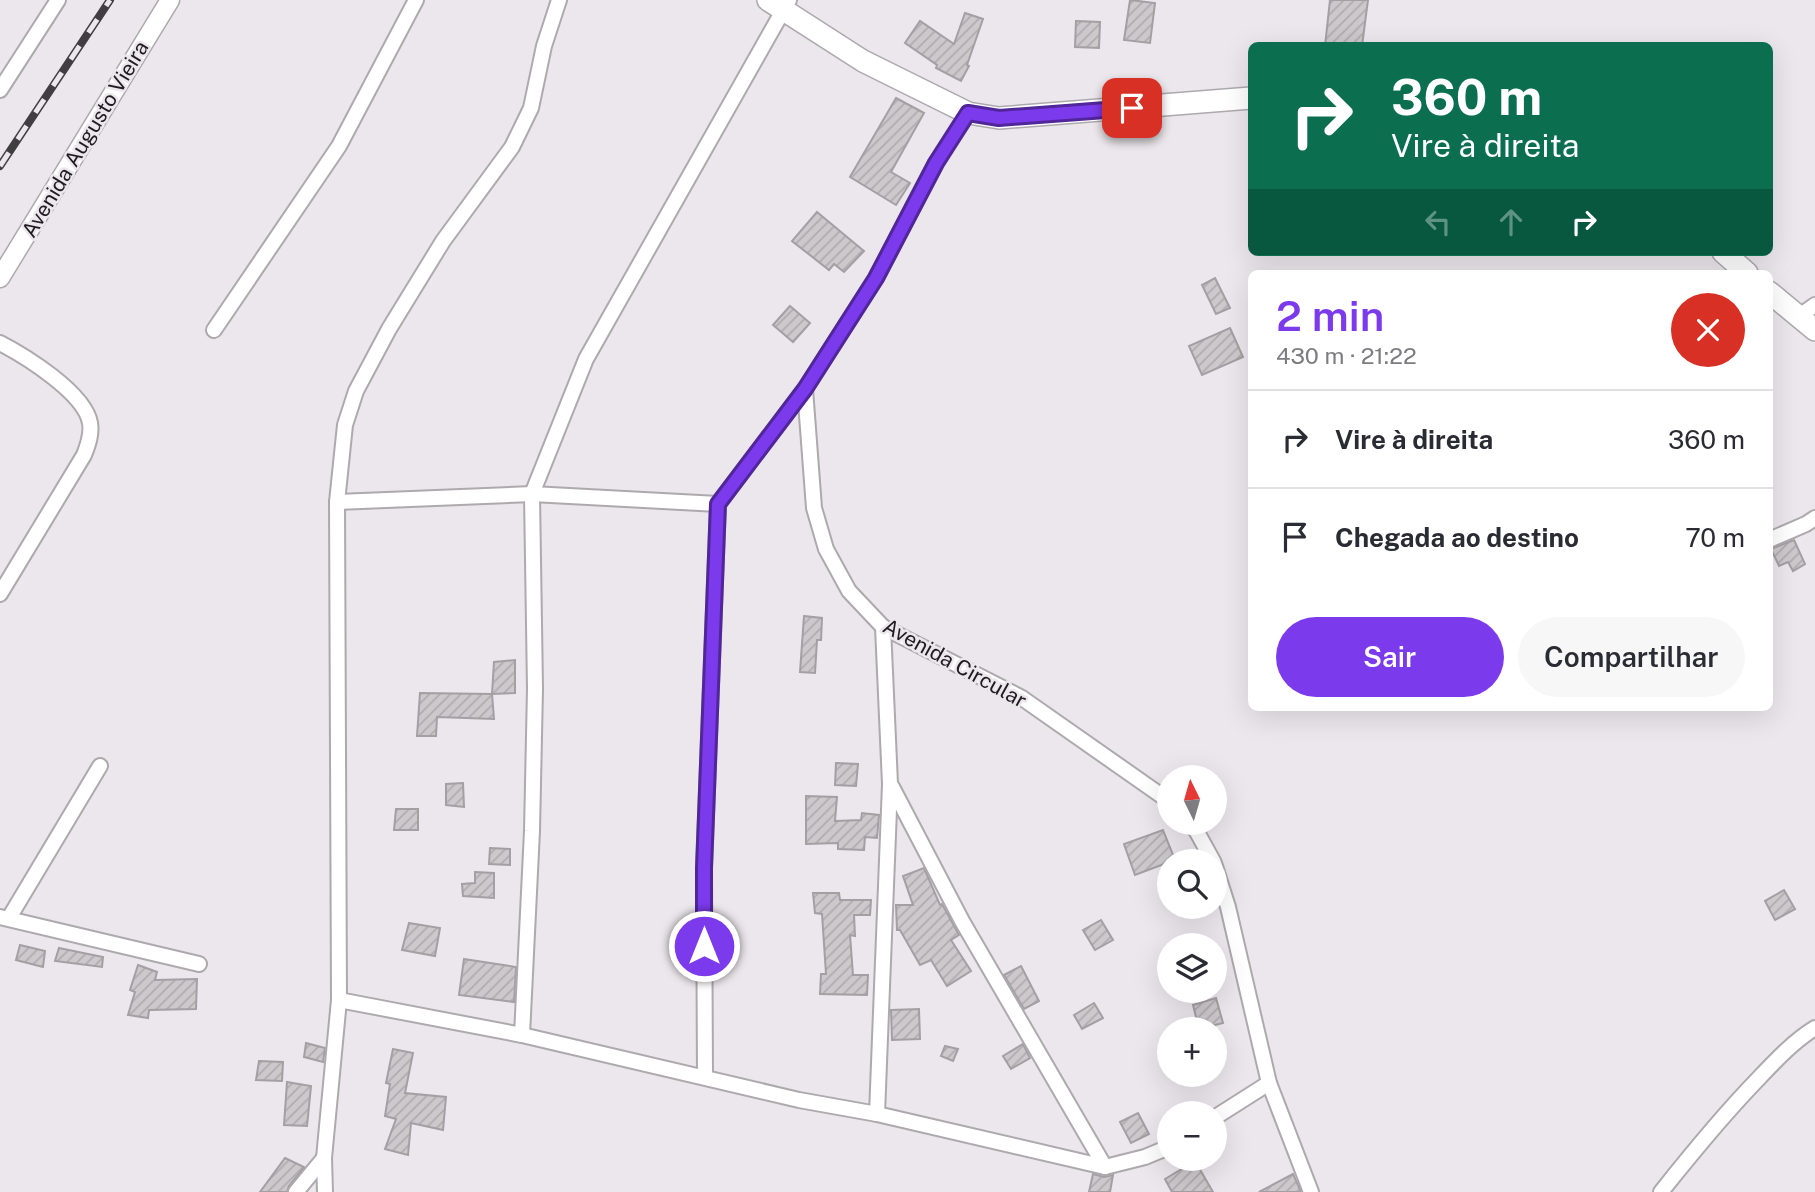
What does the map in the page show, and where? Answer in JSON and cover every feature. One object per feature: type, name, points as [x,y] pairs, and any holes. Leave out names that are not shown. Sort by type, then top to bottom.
[{"type":"main road","points":[[780,3],[863,61],[968,113],[999,118],[1248,98]]},
{"type":"main road","points":[[1728,256],[1744,270]]},
{"type":"main road","points":[[1773,295],[1809,318]]},
{"type":"street","points":[[0,90],[58,0]]},
{"type":"street","name":"Avenida Augusto Vieira","points":[[0,278],[170,0]]},
{"type":"street","points":[[214,330],[340,146],[415,0]]},
{"type":"street","points":[[324,1192],[324,1158],[339,1000],[337,502],[345,425],[356,391],[390,329],[443,241],[512,147],[531,108],[544,46],[559,0]]},
{"type":"street","points":[[522,1035],[534,740],[532,494],[586,359],[780,3]]},
{"type":"street","points":[[705,1076],[704,868],[718,504],[805,389],[876,278],[936,163],[968,113]]},
{"type":"street","points":[[0,343],[43,370],[80,402],[90,422],[90,439],[84,455],[0,594]]},
{"type":"street","name":"Avenida Circular","points":[[805,389],[814,508],[826,549],[849,591],[883,627],[1022,698],[1157,793]]},
{"type":"street","points":[[337,502],[532,494],[718,504]]},
{"type":"street","points":[[1773,538],[1806,524],[1815,517]]},
{"type":"street","points":[[877,1114],[890,784],[883,627]]},
{"type":"street","points":[[100,766],[4,918],[199,964]]},
{"type":"street","points":[[890,784],[962,921],[1105,1167]]},
{"type":"street","points":[[1227,904],[1269,1083],[1311,1192]]},
{"type":"street","points":[[339,1000],[522,1035],[799,1100],[877,1114],[1105,1167],[1157,1152]]},
{"type":"street","points":[[1661,1192],[1742,1095],[1779,1058],[1815,1028]]},
{"type":"street","points":[[1227,1110],[1269,1083]]},
{"type":"street","points":[[296,1192],[324,1158]]},
{"type":"building","points":[[1130,0],[1155,3],[1150,43],[1124,40]]},
{"type":"building","points":[[1330,0],[1368,0],[1363,42],[1325,42]]},
{"type":"building","points":[[965,13],[983,19],[967,65],[969,66],[961,81],[936,68],[937,65],[905,43],[920,21],[954,44]]},
{"type":"building","points":[[1076,21],[1100,22],[1099,48],[1075,47]]},
{"type":"building","points":[[896,98],[924,113],[891,172],[910,183],[896,205],[850,177]]},
{"type":"building","points":[[817,212],[864,251],[844,272],[834,264],[829,270],[792,241]]},
{"type":"building","points":[[1215,278],[1230,308],[1216,314],[1202,285]]},
{"type":"building","points":[[790,306],[810,323],[793,342],[773,325]]},
{"type":"building","points":[[1230,328],[1243,357],[1202,375],[1189,346]]},
{"type":"building","points":[[1794,540],[1805,564],[1793,571],[1788,562],[1779,566],[1773,548]]},
{"type":"building","points":[[804,616],[822,618],[821,640],[817,640],[815,673],[800,672]]},
{"type":"building","points":[[515,660],[515,693],[492,694],[494,662]]},
{"type":"building","points":[[420,693],[492,694],[494,719],[437,717],[436,736],[417,736]]},
{"type":"building","points":[[836,763],[858,764],[856,786],[835,785]]},
{"type":"building","points":[[463,783],[464,807],[446,805],[446,784]]},
{"type":"building","points":[[806,796],[837,797],[835,821],[861,820],[862,813],[879,815],[877,838],[865,837],[864,850],[838,849],[838,843],[806,844]]},
{"type":"building","points":[[396,809],[418,809],[418,830],[394,830]]},
{"type":"building","points":[[1157,832],[1157,835],[1165,835],[1171,849],[1157,849],[1157,867],[1135,875],[1124,844]]},
{"type":"building","points":[[490,848],[510,849],[510,865],[489,864]]},
{"type":"building","points":[[924,868],[940,905],[942,904],[959,935],[951,940],[971,971],[947,986],[931,960],[920,965],[900,930],[897,930],[896,905],[913,905],[903,876]]},
{"type":"building","points":[[475,872],[494,873],[494,898],[463,896],[462,884],[475,883]]},
{"type":"building","points":[[1784,890],[1795,909],[1775,920],[1765,901]]},
{"type":"building","points":[[813,893],[839,893],[840,900],[871,900],[870,915],[854,915],[855,936],[850,935],[853,975],[868,975],[867,995],[820,994],[821,974],[826,974],[822,914],[815,913]]},
{"type":"building","points":[[1101,920],[1113,940],[1095,950],[1083,930]]},
{"type":"building","points":[[409,923],[440,928],[435,956],[402,950]]},
{"type":"building","points":[[20,945],[45,951],[43,967],[16,960]]},
{"type":"building","points":[[59,948],[103,957],[102,967],[55,961]]},
{"type":"building","points":[[464,959],[516,967],[514,1002],[459,995]]},
{"type":"building","points":[[138,965],[157,972],[155,980],[197,979],[196,1009],[149,1010],[148,1018],[128,1015],[135,992],[130,990]]},
{"type":"building","points":[[1021,966],[1039,1001],[1024,1009],[1004,975]]},
{"type":"building","points":[[1094,1003],[1103,1018],[1082,1029],[1074,1015]]},
{"type":"building","points":[[1217,1003],[1221,1017],[1196,1017],[1193,1005]]},
{"type":"building","points":[[919,1009],[920,1039],[892,1040],[891,1010]]},
{"type":"building","points":[[306,1043],[325,1048],[323,1062],[304,1057]]},
{"type":"building","points":[[1023,1044],[1030,1058],[1011,1069],[1003,1056]]},
{"type":"building","points":[[945,1046],[958,1049],[953,1061],[941,1056]]},
{"type":"building","points":[[393,1049],[413,1053],[405,1093],[446,1097],[443,1130],[411,1123],[408,1155],[385,1149],[396,1119],[385,1116],[390,1084],[386,1083]]},
{"type":"building","points":[[259,1061],[283,1062],[282,1081],[256,1080]]},
{"type":"building","points":[[287,1082],[311,1086],[307,1126],[284,1125]]},
{"type":"building","points":[[1138,1113],[1149,1134],[1131,1143],[1120,1122]]},
{"type":"building","points":[[285,1158],[304,1167],[287,1192],[260,1192]]},
{"type":"building","points":[[1178,1171],[1201,1171],[1213,1192],[1172,1192],[1165,1179]]},
{"type":"building","points":[[1093,1174],[1104,1177],[1113,1175],[1110,1192],[1089,1192]]},
{"type":"building","points":[[1293,1174],[1301,1192],[1259,1192]]},
{"type":"railway","points":[[0,166],[110,0]]},
{"type":"route","points":[[704,946],[704,868],[718,504],[805,389],[876,278],[936,163],[968,113],[999,118],[1132,108]]}]
